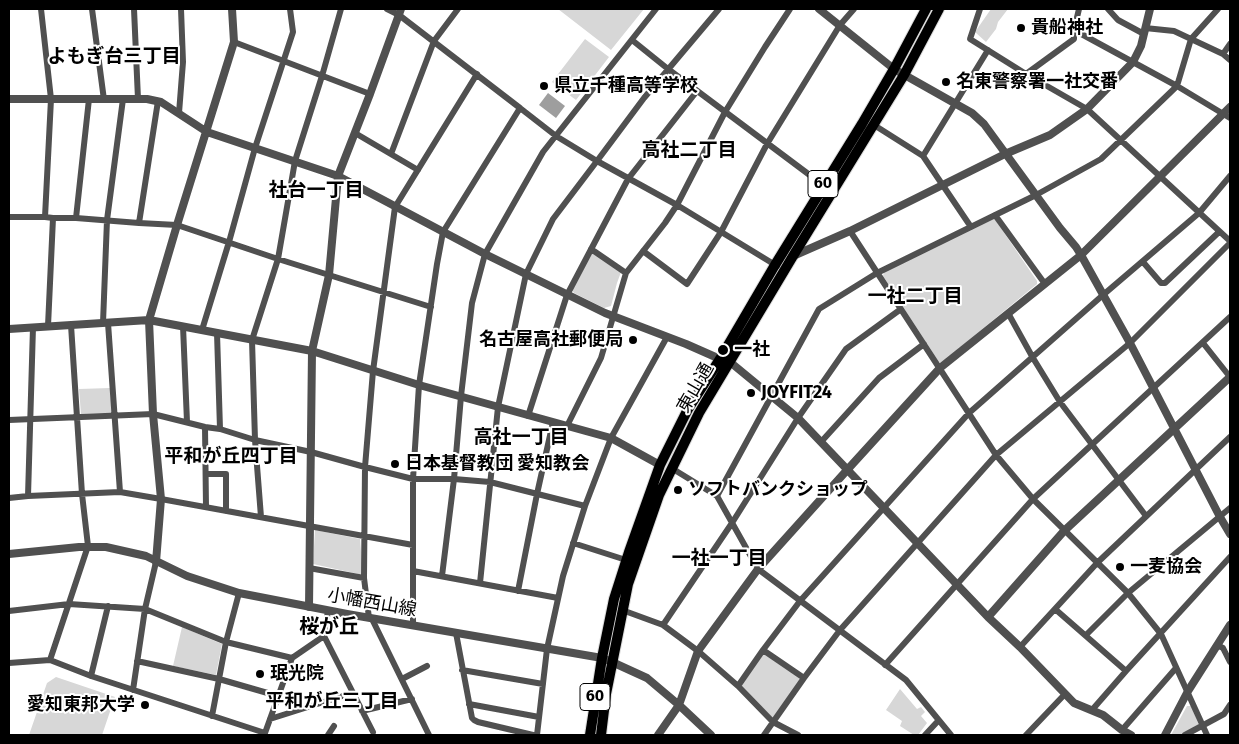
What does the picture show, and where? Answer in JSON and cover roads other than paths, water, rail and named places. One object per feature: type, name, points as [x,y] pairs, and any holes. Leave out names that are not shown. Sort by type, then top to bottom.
[{"type":"main road","name":"東山通","points":[[601,735],[606,694],[628,584],[659,495],[774,265],[862,124],[926,9]]},
{"type":"main road","name":"東山通","points":[[590,735],[602,658],[614,599],[660,465],[688,409],[725,360],[784,271],[904,75],[939,9]]},
{"type":"street","points":[[41,9],[51,100],[45,216]]},
{"type":"street","points":[[92,9],[104,100]]},
{"type":"street","points":[[134,9],[138,99]]},
{"type":"street","points":[[179,114],[183,62],[181,9]]},
{"type":"street","points":[[132,690],[145,608],[156,562],[161,499],[153,414],[149,320],[234,42],[232,9]]},
{"type":"street","points":[[202,330],[255,148],[293,32],[290,9]]},
{"type":"street","points":[[261,517],[255,440],[252,340],[278,259],[295,161],[342,9]]},
{"type":"street","points":[[387,9],[400,12],[434,41],[556,136],[677,205],[784,271]]},
{"type":"street","points":[[390,154],[434,41],[458,9]]},
{"type":"street","points":[[442,576],[472,303],[485,254],[543,152],[656,9]]},
{"type":"street","points":[[480,584],[498,407],[526,274],[553,219],[644,98],[719,9]]},
{"type":"street","points":[[566,426],[601,358],[626,273],[677,205],[725,112],[790,9]]},
{"type":"street","points":[[819,9],[894,69],[972,113],[984,124],[1081,255],[1130,343],[1230,534]]},
{"type":"street","points":[[643,251],[687,284],[721,232],[768,144],[840,25],[854,9]]},
{"type":"street","points":[[764,735],[840,630],[996,455],[1130,343],[1230,242],[1087,109],[970,39],[980,9]]},
{"type":"street","points":[[1026,74],[1074,39],[1079,9]]},
{"type":"street","points":[[1108,9],[1118,20],[1145,31],[1174,30],[1223,54],[1230,60]]},
{"type":"street","points":[[793,256],[850,231],[1005,154],[1050,135],[1087,109],[1133,62],[1141,46],[1150,9]]},
{"type":"street","points":[[717,496],[819,309],[877,273],[1036,195],[1101,159],[1177,86],[1191,39],[1218,9]]},
{"type":"street","points":[[309,607],[312,351],[329,274],[338,176],[400,12]]},
{"type":"street","points":[[1074,30],[1177,86],[1227,116]]},
{"type":"street","points":[[632,40],[823,185]]},
{"type":"street","points":[[234,42],[370,94]]},
{"type":"street","points":[[1223,54],[1230,44]]},
{"type":"street","points":[[923,156],[988,50]]},
{"type":"street","points":[[429,735],[370,619],[364,578],[365,467],[373,371],[396,207],[477,74]]},
{"type":"street","points":[[528,416],[567,294],[628,178],[697,91]]},
{"type":"street","points":[[76,218],[89,99]]},
{"type":"street","points":[[120,492],[106,323],[107,220],[123,99]]},
{"type":"street","points":[[9,100],[147,99],[161,102],[207,132],[338,176],[485,254],[613,316],[725,360],[798,418],[956,585],[1074,703],[1103,715],[1131,735]]},
{"type":"street","points":[[139,223],[158,101]]},
{"type":"street","points":[[658,735],[679,705],[698,651],[758,569],[848,469],[940,368],[1081,255],[1227,116],[1230,107]]},
{"type":"street","points":[[413,626],[413,479],[419,385],[443,232],[520,108]]},
{"type":"street","points":[[874,125],[923,156],[971,227]]},
{"type":"street","points":[[355,133],[418,170]]},
{"type":"street","points":[[738,686],[800,601],[969,413],[1199,213],[1230,176]]},
{"type":"street","points":[[995,215],[1045,284]]},
{"type":"street","points":[[9,217],[45,216],[177,225],[431,307]]},
{"type":"street","points":[[48,326],[53,218]]},
{"type":"street","points":[[850,231],[996,455],[1034,499],[1128,593],[1160,634],[1207,735]]},
{"type":"street","points":[[1143,262],[1162,283],[1165,282],[1219,232]]},
{"type":"street","points":[[591,249],[626,273]]},
{"type":"street","points":[[663,625],[732,523],[798,418],[846,349],[901,309]]},
{"type":"street","points":[[1008,313],[1060,402],[1146,516]]},
{"type":"street","points":[[885,665],[1034,499],[1230,317]]},
{"type":"street","points":[[9,329],[149,320],[312,351],[419,385],[611,438],[660,465]]},
{"type":"street","points":[[50,660],[88,546],[82,494],[71,325]]},
{"type":"street","points":[[183,326],[187,422]]},
{"type":"street","points":[[28,496],[33,327]]},
{"type":"street","points":[[217,333],[220,429]]},
{"type":"street","points":[[456,633],[472,718],[535,735],[547,649],[558,598],[585,506],[611,438],[667,337]]},
{"type":"street","points":[[988,617],[1064,530],[1230,377],[1203,343]]},
{"type":"street","points":[[821,442],[879,378],[924,344]]},
{"type":"street","points":[[9,420],[153,414],[205,428],[220,429],[255,440],[311,452],[413,479],[454,479],[490,482],[585,506]]},
{"type":"street","points":[[518,591],[536,494],[553,422]]},
{"type":"street","points":[[205,428],[206,507]]},
{"type":"street","points":[[1020,647],[1098,562],[1230,436]]},
{"type":"street","points":[[672,469],[717,496],[758,569],[906,680],[951,735]]},
{"type":"street","points":[[206,474],[226,474],[226,511]]},
{"type":"street","points":[[9,498],[120,492],[413,545]]},
{"type":"street","points":[[1086,635],[1128,593],[1230,508]]},
{"type":"street","points":[[573,543],[626,560]]},
{"type":"street","name":"小幡西山線","points":[[9,554],[88,546],[106,547],[146,556],[187,576],[239,594],[370,619],[602,658],[647,678],[712,735]]},
{"type":"street","points":[[1092,710],[1126,670],[1230,557]]},
{"type":"street","points":[[309,568],[364,578]]},
{"type":"street","points":[[413,571],[558,598]]},
{"type":"street","points":[[212,716],[226,642],[239,594]]},
{"type":"street","points":[[9,610],[68,604],[145,608],[226,642],[292,658]]},
{"type":"street","points":[[91,676],[108,606]]},
{"type":"street","points":[[1055,609],[1126,670]]},
{"type":"street","points":[[622,610],[663,625],[698,651],[738,686],[773,722],[798,735]]},
{"type":"street","points":[[328,611],[324,636],[372,732]]},
{"type":"street","points":[[1165,735],[1188,691],[1230,625]]},
{"type":"street","points":[[9,663],[50,660],[132,690],[265,733],[292,658],[324,636]]},
{"type":"street","points":[[1217,645],[1223,648],[1230,662]]},
{"type":"street","points":[[763,650],[804,678]]},
{"type":"street","points":[[137,661],[218,679],[278,696]]},
{"type":"street","points":[[402,679],[427,666]]},
{"type":"street","points":[[1122,730],[1176,668]]},
{"type":"street","points":[[462,670],[543,684]]},
{"type":"street","points":[[270,719],[352,693]]},
{"type":"street","points":[[1026,735],[1065,694]]},
{"type":"street","points":[[362,711],[412,699]]},
{"type":"street","points":[[469,704],[539,717]]},
{"type":"street","points":[[1185,735],[1224,714],[1230,705]]},
{"type":"street","points":[[926,735],[938,720]]},
{"type":"street","points":[[328,735],[334,726]]},
{"type":"place","name":"貴船神社","points":[[1021,28]]},
{"type":"place","name":"名東警察署一社交番","points":[[946,82]]},
{"type":"place","name":"県立千種高等学校","points":[[544,86]]},
{"type":"place","name":"名古屋高社郵便局","points":[[633,340]]},
{"type":"place","name":"一社","points":[[723,350]]},
{"type":"place","name":"JOYFIT24","points":[[751,393]]},
{"type":"place","name":"日本基督教団 愛知教会","points":[[395,464]]},
{"type":"place","name":"ソフトバンクショップ","points":[[678,490]]},
{"type":"place","name":"一麦協会","points":[[1120,567]]},
{"type":"place","name":"珉光院","points":[[260,674]]},
{"type":"place","name":"愛知東邦大学","points":[[145,705]]},
{"type":"district","name":"よもぎ台三丁目","points":[[114,57]]},
{"type":"district","name":"高社二丁目","points":[[689,151]]},
{"type":"district","name":"社台一丁目","points":[[316,191]]},
{"type":"district","name":"一社二丁目","points":[[915,297]]},
{"type":"district","name":"高社一丁目","points":[[521,438]]},
{"type":"district","name":"平和が丘四丁目","points":[[231,457]]},
{"type":"district","name":"一社一丁目","points":[[719,559]]},
{"type":"district","name":"桜が丘","points":[[329,627]]},
{"type":"district","name":"平和が丘三丁目","points":[[332,702]]}]
